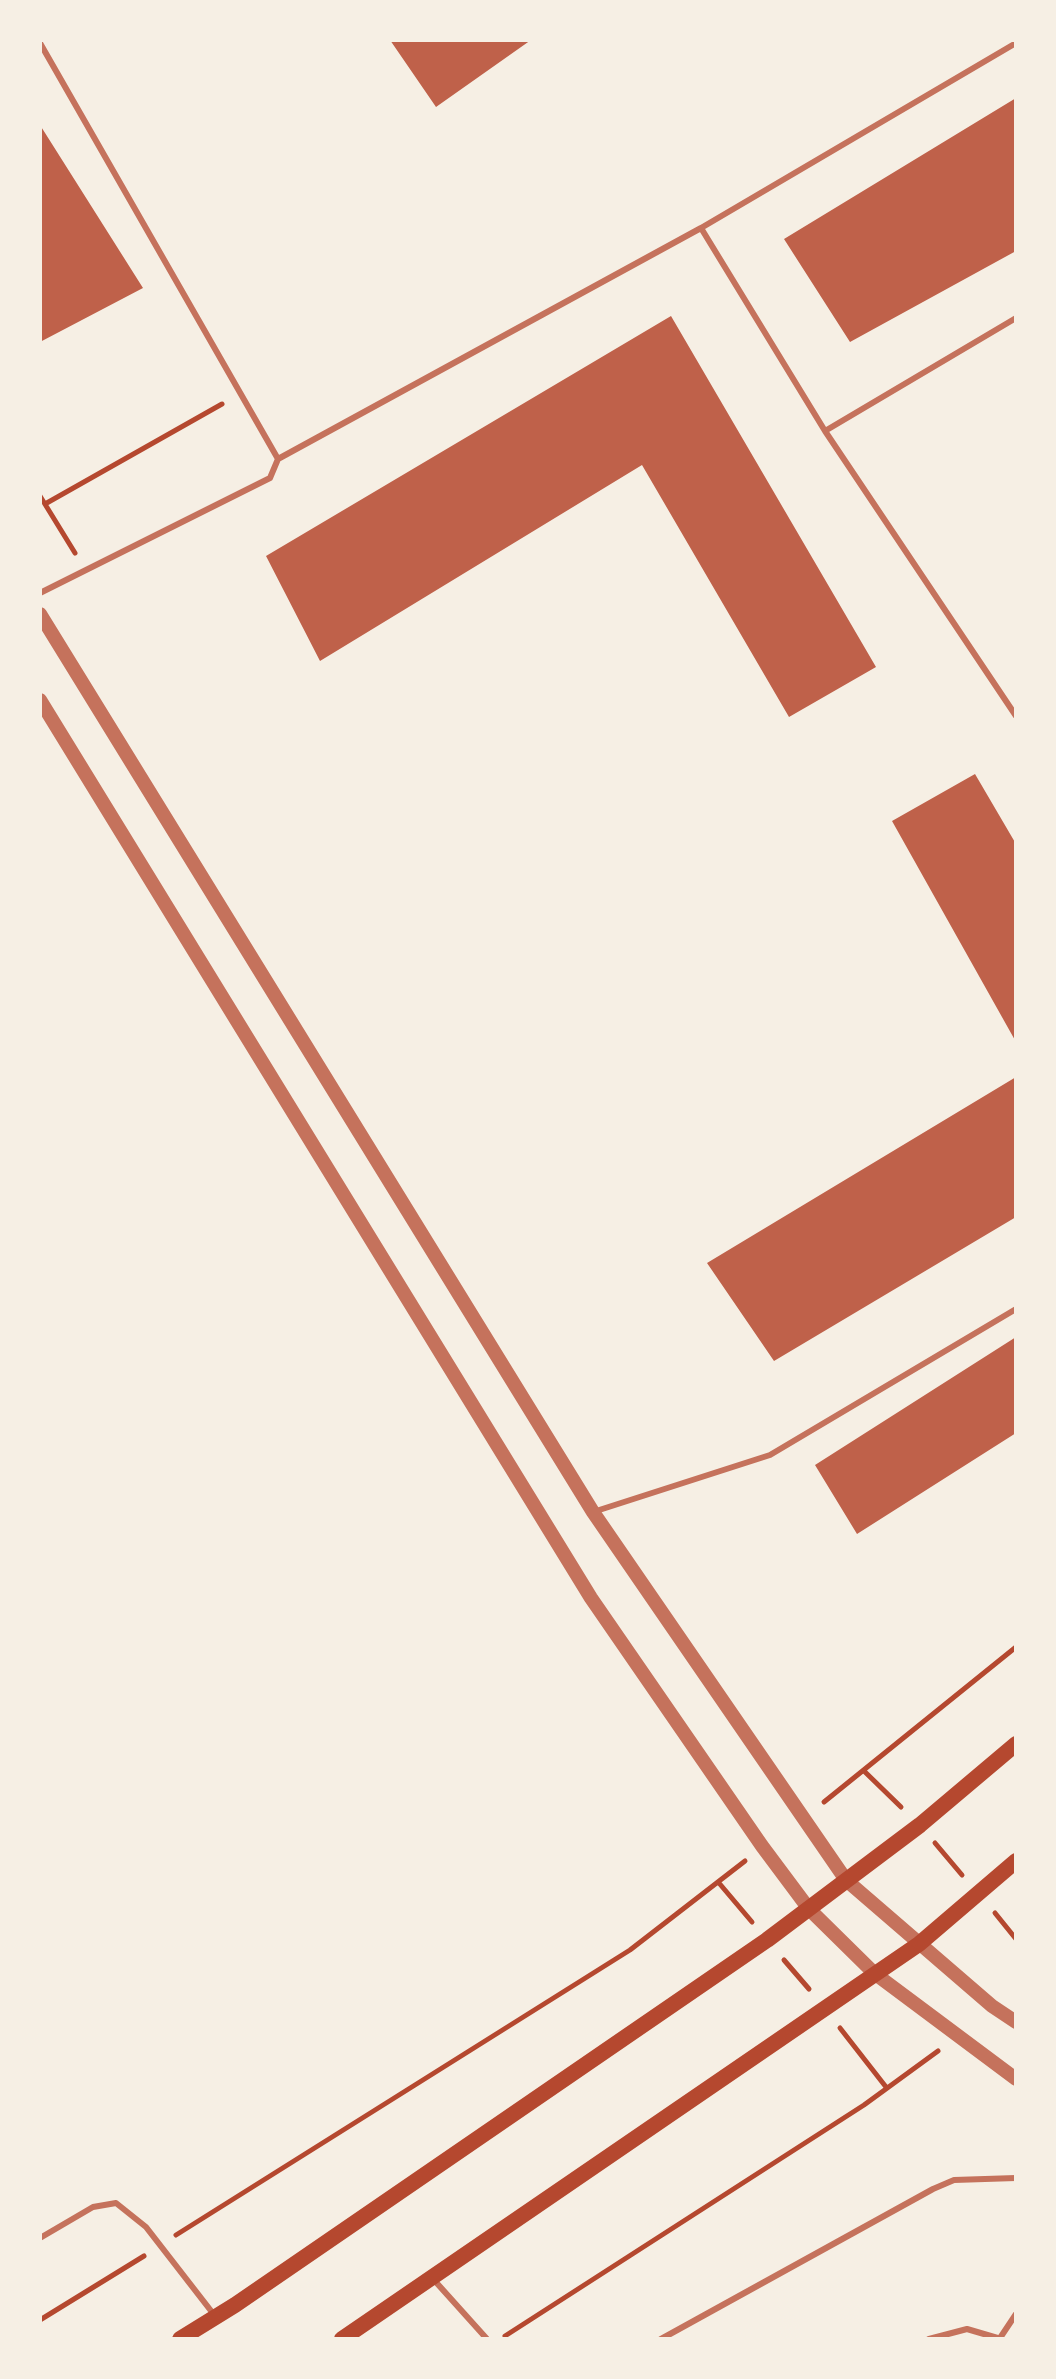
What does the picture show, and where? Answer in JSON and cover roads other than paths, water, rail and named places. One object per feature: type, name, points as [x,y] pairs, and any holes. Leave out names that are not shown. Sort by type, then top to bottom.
[{"type":"main road","points":[[180,2339],[767,1940],[920,1825],[1016,1744]]},
{"type":"main road","points":[[342,2339],[919,1944],[1016,1861]]},
{"type":"street","points":[[40,614],[593,1512],[846,1880],[1016,2022]]},
{"type":"street","points":[[40,700],[591,1598],[762,1846],[809,1909],[874,1973],[957,2038],[1016,2079]]},
{"type":"lane","points":[[40,43],[278,459]]},
{"type":"lane","points":[[40,593],[270,478],[278,459],[701,228],[1016,43]]},
{"type":"lane","points":[[701,228],[825,431],[1016,716]]},
{"type":"lane","points":[[825,431],[1016,318]]},
{"type":"lane","points":[[593,1512],[770,1455],[1016,1309]]},
{"type":"lane","points":[[661,2339],[933,2189],[954,2180],[1016,2178]]},
{"type":"lane","points":[[40,2238],[93,2207],[116,2203],[146,2227],[216,2317]]},
{"type":"lane","points":[[431,2278],[487,2339]]},
{"type":"lane","points":[[929,2339],[967,2329],[1001,2339],[1016,2314]]}]
